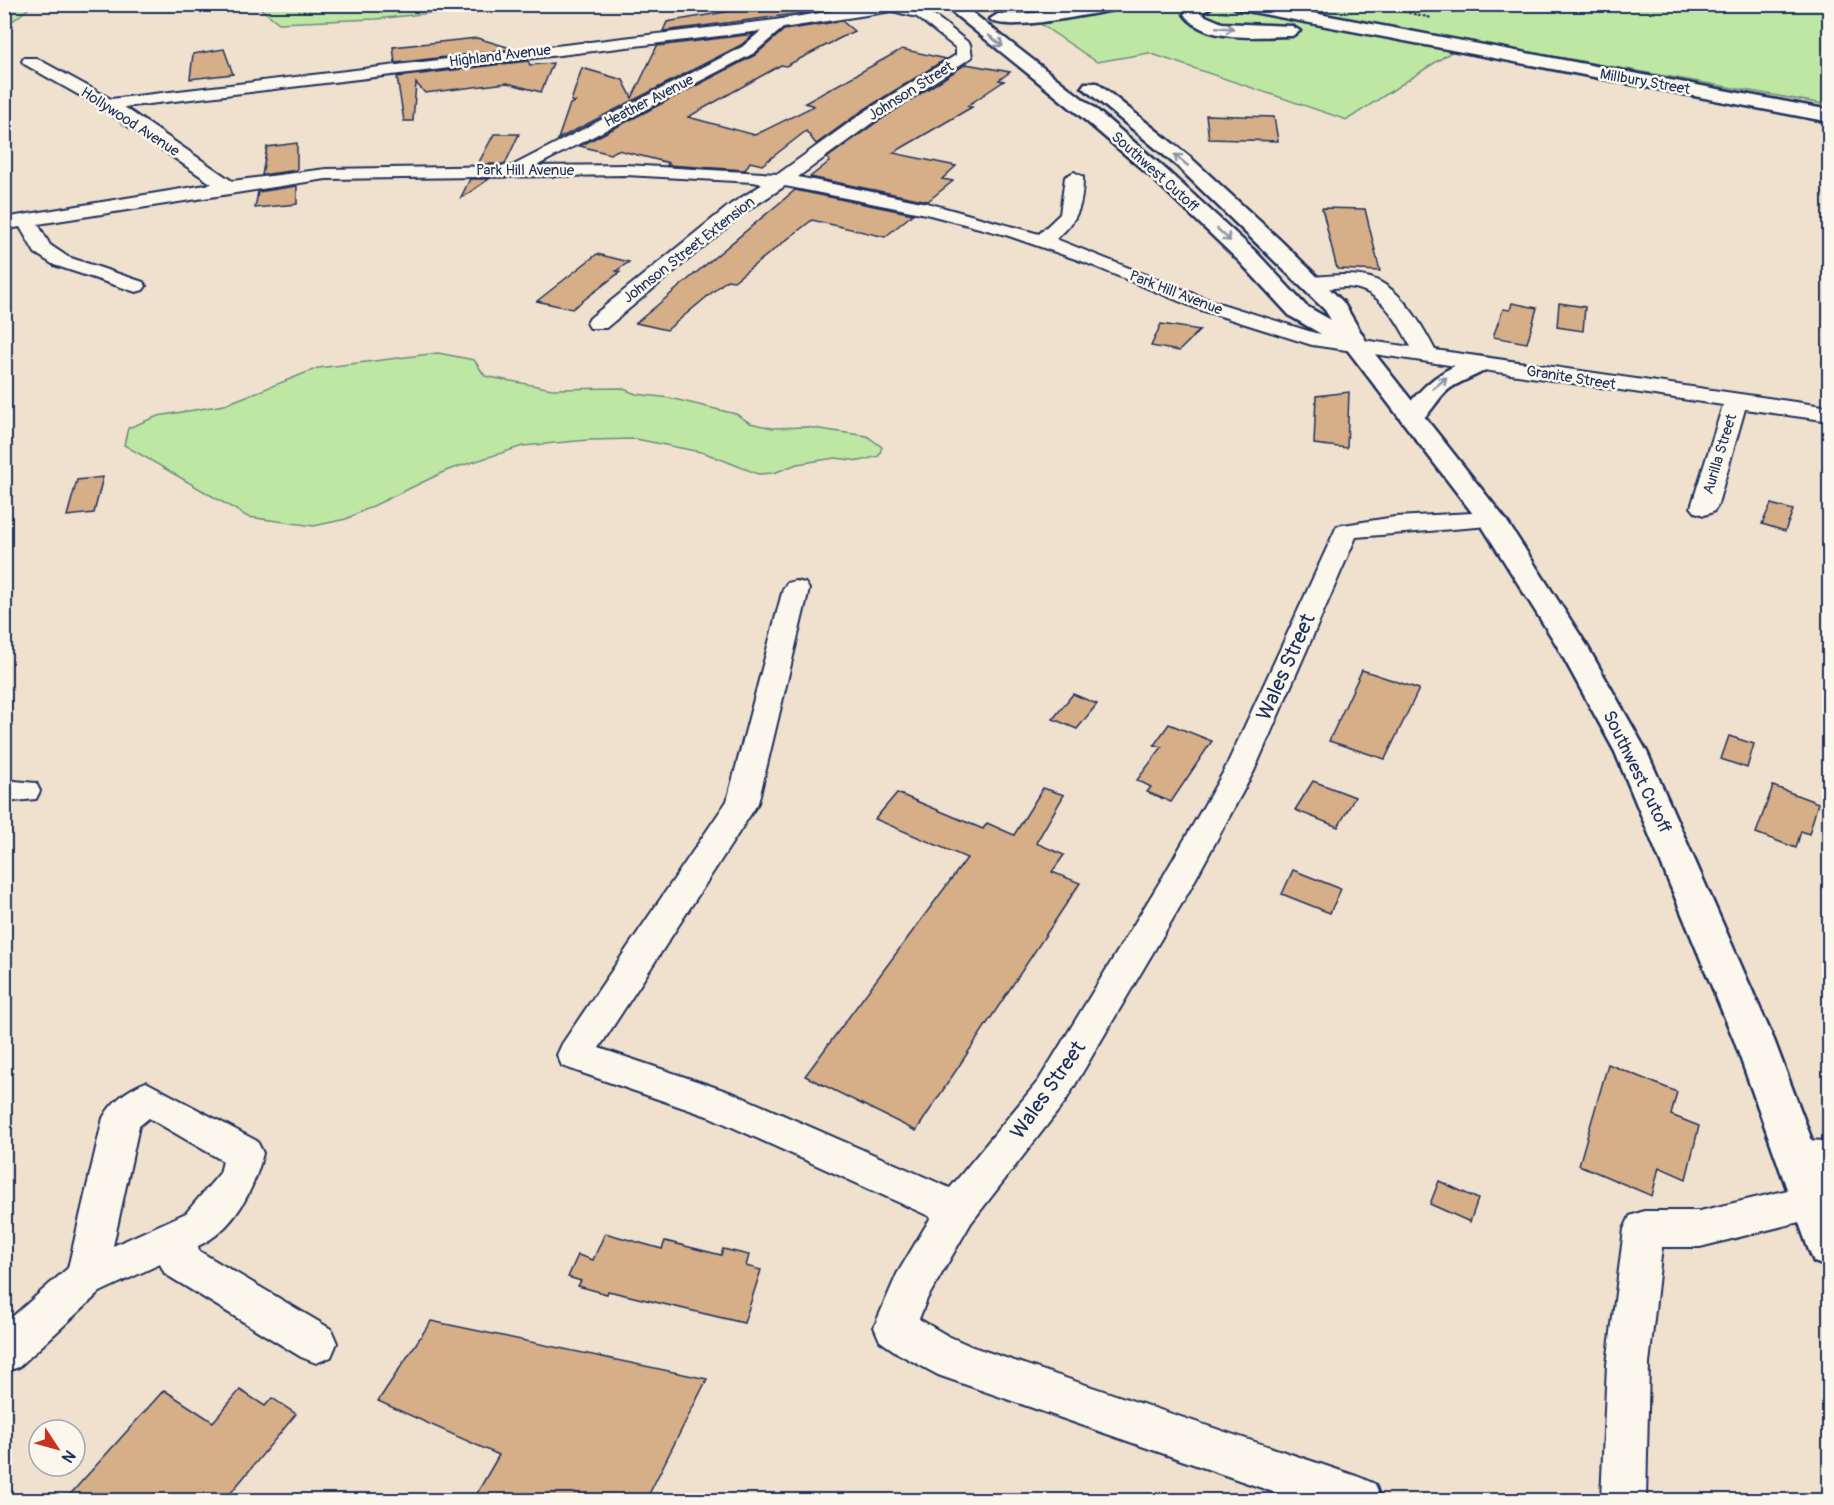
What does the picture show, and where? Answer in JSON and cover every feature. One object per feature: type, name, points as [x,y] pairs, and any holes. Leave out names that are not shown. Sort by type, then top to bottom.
[{"type":"main road","name":"Southwest Cutoff","points":[[950,4],[1131,149],[1248,256],[1298,311],[1356,344]]},
{"type":"main road","points":[[978,4],[1025,38]]},
{"type":"main road","points":[[998,19],[1035,18],[1120,4]]},
{"type":"main road","name":"Millbury Street","points":[[1208,4],[1196,9],[1192,14],[1195,19],[1211,26],[1338,33],[1461,48]]},
{"type":"main road","name":"Millbury Street","points":[[1241,5],[1830,116]]},
{"type":"main road","name":"Southwest Cutoff","points":[[1077,76],[1222,197],[1335,307],[1356,344],[1492,520],[1571,644],[1631,752],[1680,862],[1754,1040],[1813,1157],[1813,1202],[1830,1248]]},
{"type":"main road","points":[[1131,149],[1160,143]]},
{"type":"main road","points":[[1412,417],[1427,394],[1446,378],[1480,364]]},
{"type":"street","name":"Highland Avenue","points":[[108,104],[779,24],[892,7]]},
{"type":"street","name":"Johnson Street","points":[[782,180],[870,116],[964,57],[964,47],[922,15],[914,10],[892,7]]},
{"type":"street","name":"Heather Avenue","points":[[514,171],[748,50],[779,24]]},
{"type":"street","name":"Hollywood Avenue","points":[[30,61],[108,104],[228,187]]},
{"type":"street","name":"Park Hill Avenue","points":[[4,224],[228,187],[344,173],[674,171],[782,180],[927,209],[1042,241],[1205,305],[1312,339]]},
{"type":"street","points":[[1042,241],[1063,224],[1074,209],[1074,177]]},
{"type":"street","name":"Johnson Street Extension","points":[[598,323],[738,208],[782,180]]},
{"type":"street","points":[[26,220],[42,249],[61,261],[136,286]]},
{"type":"street","points":[[1310,283],[1366,282],[1379,287],[1418,335],[1426,355]]},
{"type":"street","name":"Granite Street","points":[[1312,339],[1830,414]]},
{"type":"street","name":"Aurilla Street","points":[[1704,507],[1736,402]]},
{"type":"street","name":"Wales Street","points":[[1359,1500],[1037,1388],[965,1367],[911,1340],[895,1327],[911,1288],[957,1210],[1052,1091],[1176,884],[1239,771],[1346,531],[1395,525],[1492,520]]},
{"type":"street","points":[[796,589],[742,802],[576,1054],[722,1105],[957,1210]]},
{"type":"street","points":[[4,1352],[86,1278],[200,1226],[237,1181],[244,1153],[146,1098],[122,1118],[86,1278]]},
{"type":"street","points":[[1623,1500],[1629,1364],[1644,1229],[1700,1228],[1813,1202]]},
{"type":"street","points":[[178,1236],[179,1261],[316,1343]]},
{"type":"green space","points":[[5,4],[33,4],[33,5],[5,27]]},
{"type":"green space","points":[[256,5],[503,5],[376,19],[279,23]]},
{"type":"green space","points":[[1012,5],[1829,5],[1829,105],[1468,41],[1347,120],[1149,53],[1097,62]]},
{"type":"green space","points":[[438,353],[474,360],[485,376],[552,389],[621,388],[636,394],[670,398],[736,414],[750,423],[772,428],[806,427],[867,436],[882,447],[879,456],[860,461],[835,458],[797,464],[774,473],[758,474],[705,453],[636,439],[588,440],[523,446],[448,470],[346,519],[314,526],[248,517],[124,445],[128,428],[158,416],[224,405],[318,368]]},
{"type":"building","points":[[772,4],[821,4],[827,10],[663,31],[667,22]]},
{"type":"building","points":[[842,21],[854,31],[786,66],[781,65],[688,117],[755,135],[814,106],[805,103],[902,49],[946,59],[863,110],[816,144],[806,131],[762,165],[750,162],[745,170],[667,165],[669,163],[618,150],[610,154],[580,146],[755,55],[784,30]]},
{"type":"building","points":[[754,34],[741,45],[558,139],[570,104],[575,102],[571,101],[582,68],[623,80],[632,98],[657,46]]},
{"type":"building","points":[[477,38],[514,49],[395,63],[393,47]]},
{"type":"building","points":[[224,49],[233,74],[190,79],[193,54]]},
{"type":"building","points":[[528,61],[530,65],[553,63],[541,92],[507,83],[425,93],[416,83],[413,121],[404,121],[397,77]]},
{"type":"building","points":[[966,64],[1010,72],[999,80],[1004,81],[967,106],[972,107],[893,153],[956,166],[942,179],[953,181],[928,201],[810,177],[830,161],[827,158],[877,122]]},
{"type":"building","points":[[1206,115],[1274,117],[1278,141],[1209,139]]},
{"type":"building","points":[[494,134],[519,134],[505,164],[478,164]]},
{"type":"building","points":[[297,143],[297,170],[262,175],[267,147]]},
{"type":"building","points":[[470,179],[489,179],[460,199]]},
{"type":"building","points":[[297,186],[297,204],[255,208],[258,192]]},
{"type":"building","points":[[795,190],[913,214],[885,237],[812,220],[734,281],[727,280],[667,330],[636,323]]},
{"type":"building","points":[[1322,208],[1365,209],[1380,271],[1337,269]]},
{"type":"building","points":[[597,254],[629,262],[616,271],[620,272],[572,309],[537,301]]},
{"type":"building","points":[[1512,303],[1537,308],[1527,343],[1493,337],[1503,309],[1510,310]]},
{"type":"building","points":[[1559,303],[1585,307],[1583,331],[1557,327]]},
{"type":"building","points":[[1161,324],[1200,330],[1179,351],[1151,346]]},
{"type":"building","points":[[1349,392],[1347,448],[1314,444],[1316,396]]},
{"type":"building","points":[[103,477],[94,513],[67,516],[77,480]]},
{"type":"building","points":[[1771,504],[1793,510],[1785,531],[1762,524]]},
{"type":"building","points":[[1362,670],[1419,689],[1385,759],[1329,741]]},
{"type":"building","points":[[1073,694],[1097,704],[1077,729],[1053,719]]},
{"type":"building","points":[[1169,724],[1212,741],[1171,802],[1147,792],[1151,787],[1137,780],[1162,747],[1154,745]]},
{"type":"building","points":[[1729,736],[1754,744],[1747,768],[1721,759]]},
{"type":"building","points":[[1313,781],[1355,797],[1338,827],[1295,810]]},
{"type":"building","points":[[1773,786],[1818,803],[1809,834],[1801,831],[1796,848],[1756,833]]},
{"type":"building","points":[[1043,788],[1064,795],[1036,843],[1064,855],[1052,872],[1080,883],[916,1131],[805,1076],[967,858],[875,819],[897,793],[983,829],[987,823],[1014,835]]},
{"type":"building","points":[[1293,870],[1341,889],[1330,913],[1282,894]]},
{"type":"building","points":[[1608,1064],[1677,1092],[1671,1115],[1699,1126],[1686,1179],[1659,1167],[1652,1196],[1579,1165]]},
{"type":"building","points":[[1439,1181],[1478,1199],[1470,1222],[1430,1204]]},
{"type":"building","points":[[605,1233],[662,1249],[665,1241],[721,1255],[723,1249],[749,1255],[746,1266],[761,1270],[744,1323],[578,1286],[581,1281],[568,1277],[578,1255],[593,1260]]},
{"type":"building","points":[[431,1321],[707,1379],[646,1500],[473,1500],[499,1455],[378,1401]]},
{"type":"building","points":[[164,1390],[213,1422],[240,1390],[265,1406],[272,1398],[296,1414],[225,1500],[65,1500]]}]
